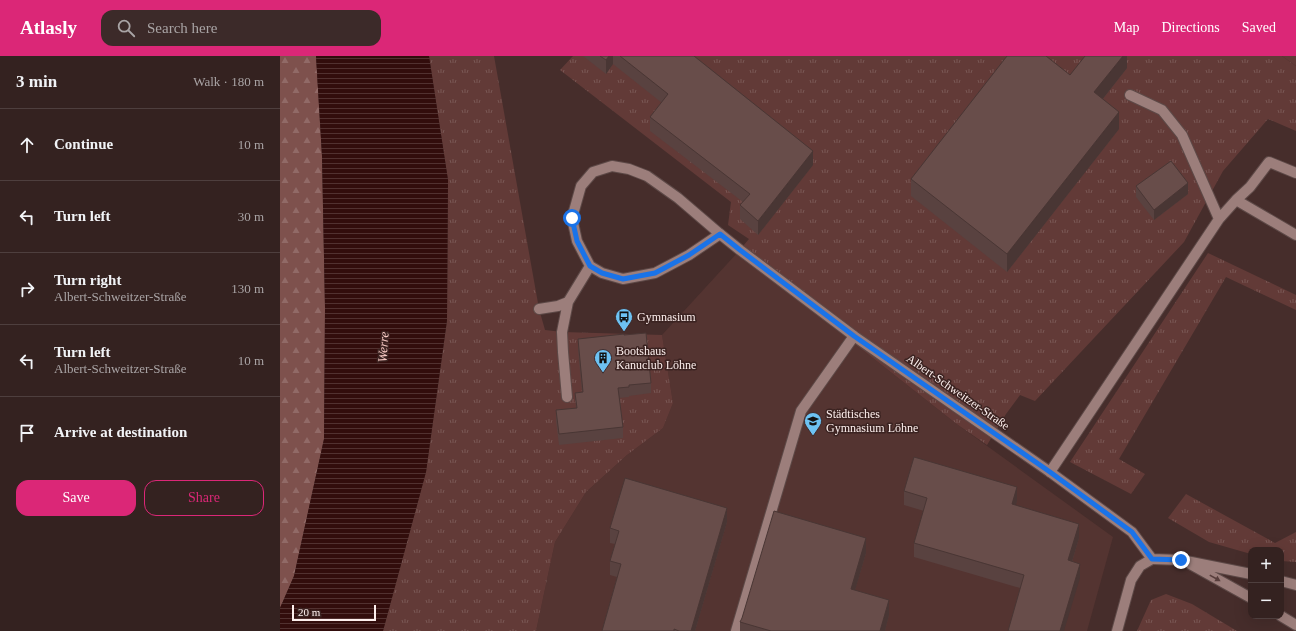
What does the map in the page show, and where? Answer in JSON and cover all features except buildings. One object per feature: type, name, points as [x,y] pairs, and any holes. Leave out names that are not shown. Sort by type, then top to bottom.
[{"type":"street","points":[[1130,95],[1162,110],[1182,135],[1219,219]]},
{"type":"street","points":[[1050,472],[1219,219],[1250,187],[1269,162],[1296,173]]},
{"type":"street","points":[[612,166],[629,169],[647,176],[678,198],[720,234],[689,255],[655,273],[623,279],[602,273],[590,266],[577,241],[572,218],[581,186],[593,172],[612,166]]},
{"type":"street","points":[[1236,200],[1296,235]]},
{"type":"street","name":"Albert-Schweitzer-Straße","points":[[720,234],[854,336],[1050,472],[1132,532],[1152,559]]},
{"type":"street","points":[[567,397],[562,332],[568,302],[590,266]]},
{"type":"street","points":[[539,309],[558,306],[568,302]]},
{"type":"street","points":[[736,631],[801,411],[854,336]]},
{"type":"street","points":[[1117,631],[1131,580],[1140,566],[1152,559],[1181,560],[1248,573]]},
{"type":"street","points":[[1181,560],[1248,596]]},
{"type":"street","points":[[1284,582],[1296,584]]},
{"type":"street","points":[[1284,618],[1296,625]]},
{"type":"shaded area","name":"Städtisches Gymnasium Löhne","points":[[738,252],[958,425],[1113,537],[1087,631],[536,631],[555,542],[586,492],[627,455],[663,428],[673,403],[662,335]]},
{"type":"green space","points":[[280,56],[316,56],[322,156],[325,308],[324,439],[294,576],[280,608]]},
{"type":"green space","points":[[429,56],[494,56],[539,309],[545,330],[562,332],[662,335],[673,403],[663,428],[627,455],[586,492],[555,542],[536,631],[383,631],[426,472],[447,321],[448,180]]},
{"type":"green space","points":[[573,56],[1282,56],[1296,66],[1296,131],[1268,119],[1223,171],[1184,242],[1035,401],[1020,395],[1006,414],[987,445],[958,425],[738,252],[749,239],[728,225],[731,202],[560,70]]},
{"type":"green space","points":[[1282,56],[1296,56],[1296,66]]},
{"type":"green space","points":[[1208,253],[1296,295],[1296,310],[1226,277],[1119,459],[1145,474],[1131,494],[1070,462]]},
{"type":"green space","points":[[1186,494],[1275,543],[1296,532],[1296,562],[1284,561],[1284,547],[1248,547],[1248,553],[1209,542],[1168,518]]},
{"type":"green space","points":[[1166,594],[1192,604],[1237,631],[1137,631],[1151,600]]},
{"type":"water","name":"Werre","points":[[316,56],[429,56],[448,180],[447,320],[426,472],[383,631],[280,631],[280,608],[294,576],[324,439],[325,308],[322,156]]},
{"type":"place","name":"Gymnasium","points":[[624,332]]},
{"type":"place","name":"Bootshaus Kanuclub Löhne","points":[[603,373]]},
{"type":"place","name":"Städtisches Gymnasium Löhne","points":[[813,436]]},
{"type":"route","points":[[572,218],[577,241],[590,266],[602,273],[623,279],[655,273],[689,255],[720,234],[854,336],[1050,472],[1132,532],[1152,559],[1181,560]]}]
